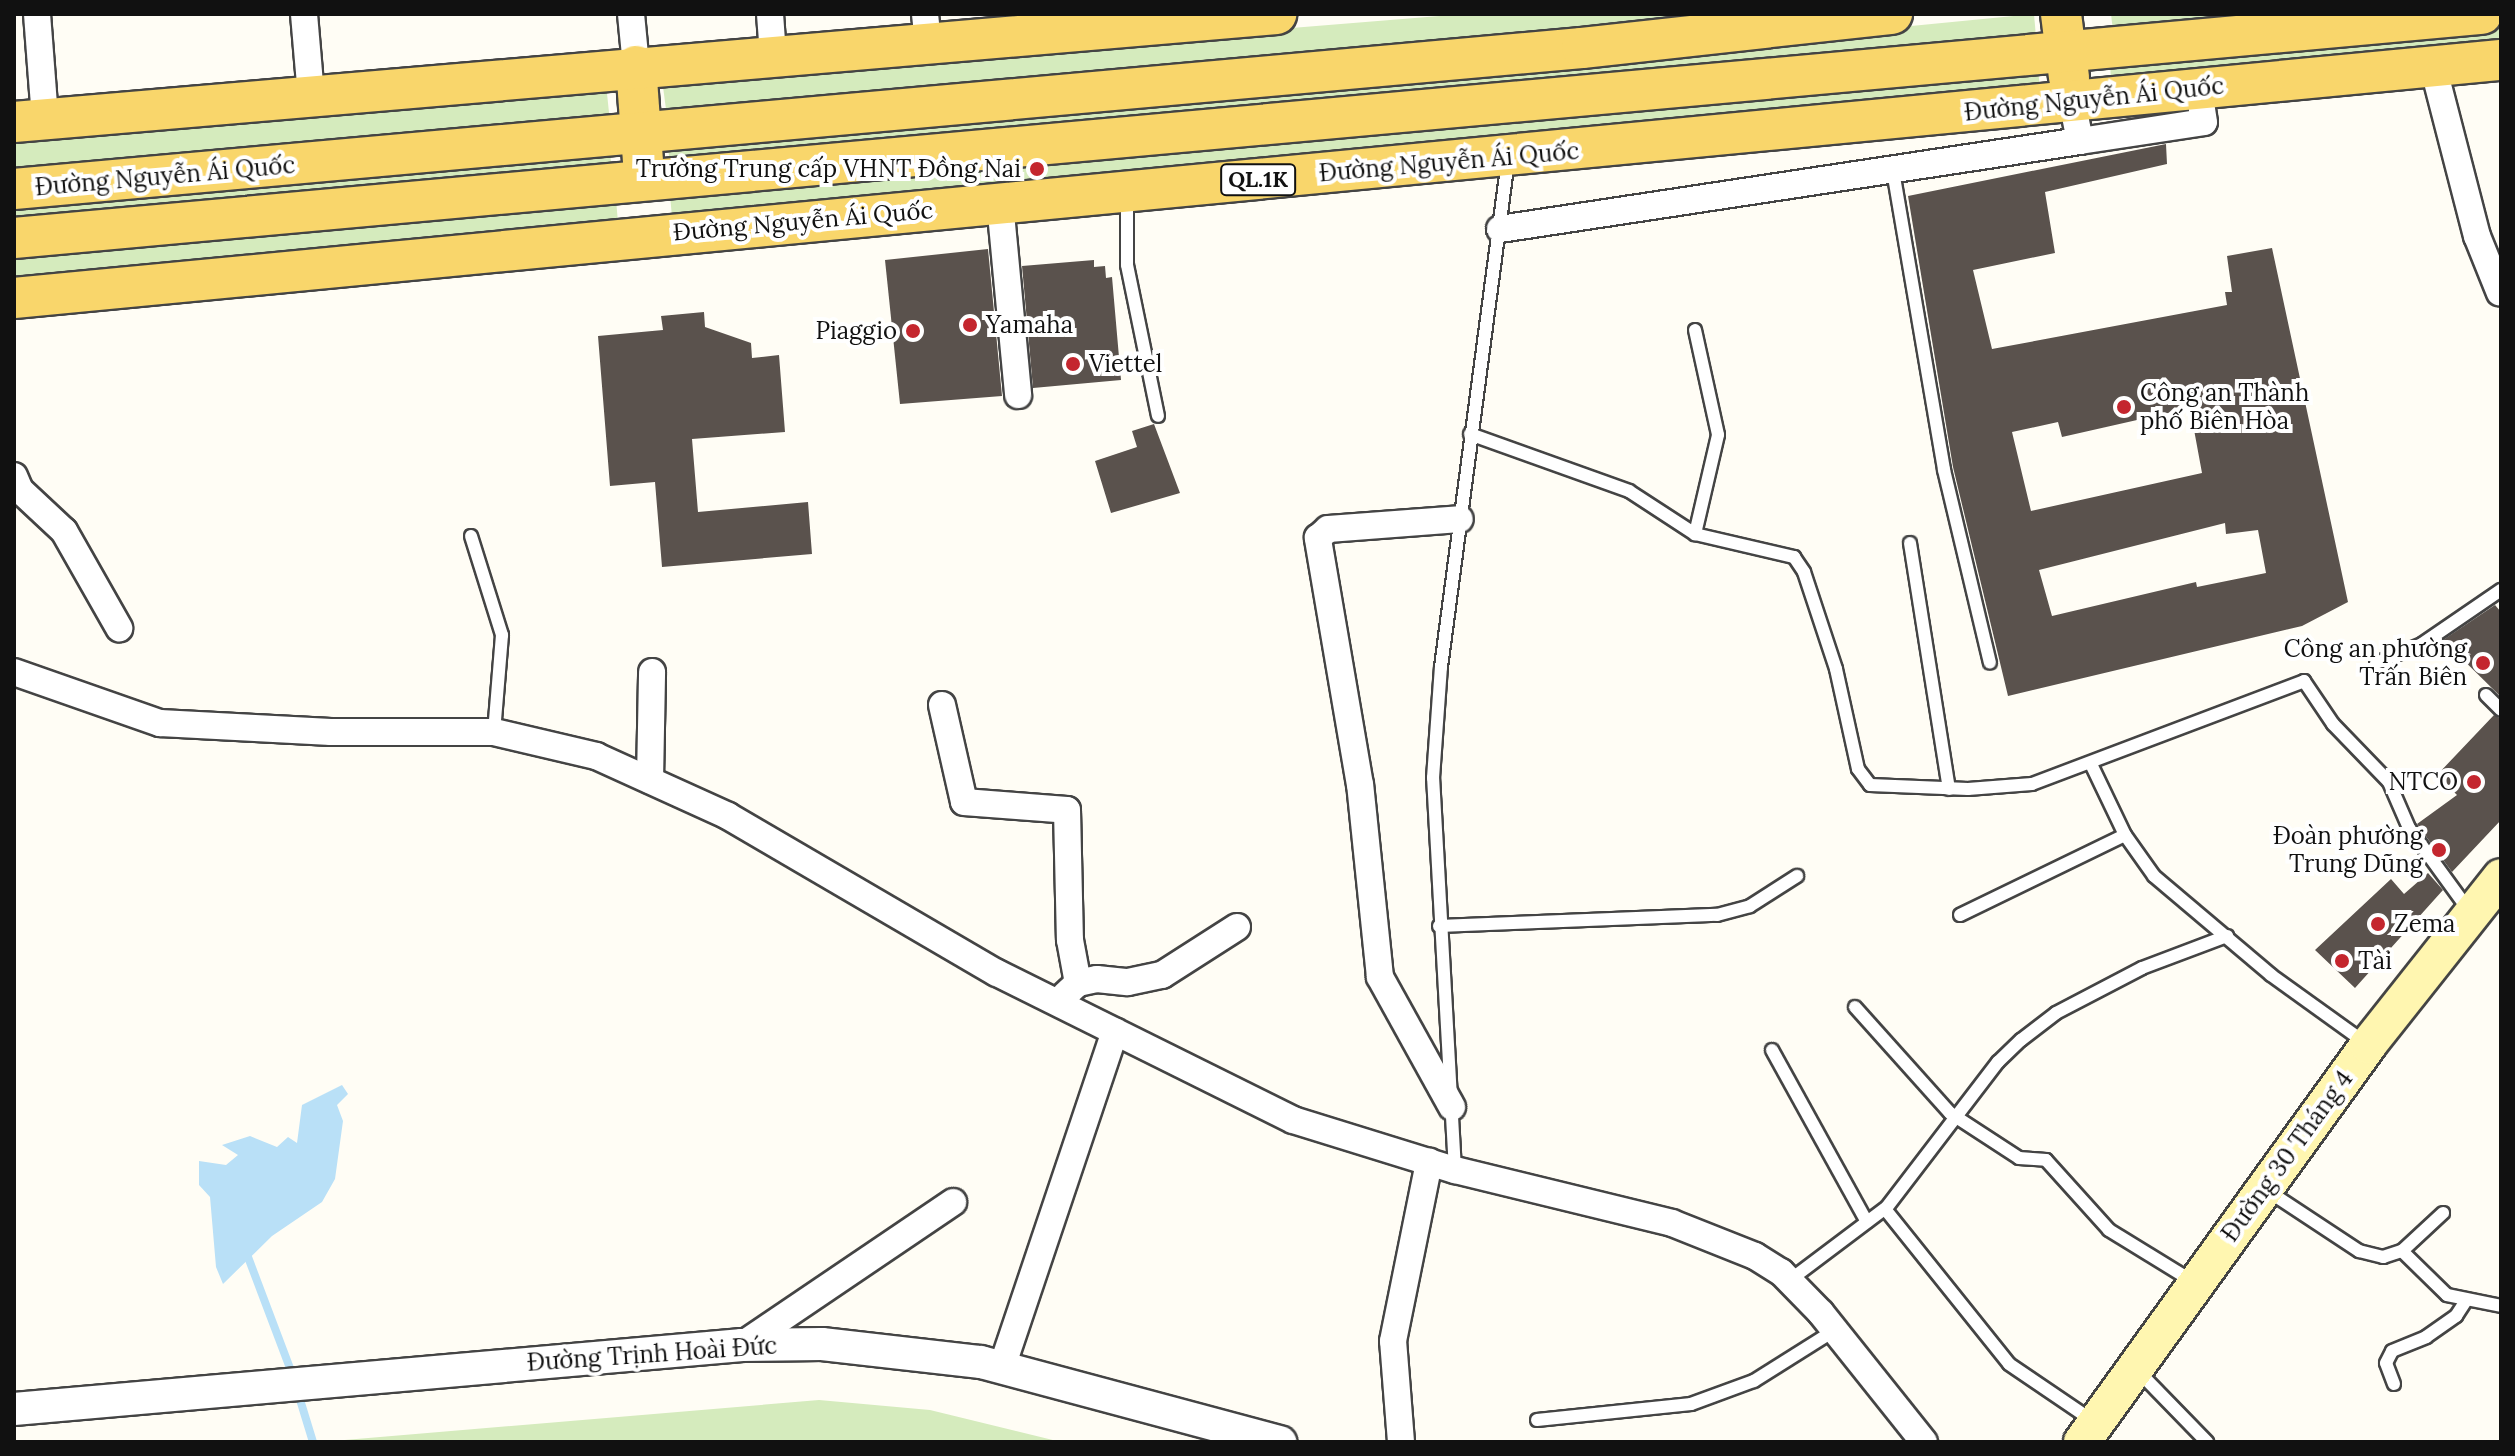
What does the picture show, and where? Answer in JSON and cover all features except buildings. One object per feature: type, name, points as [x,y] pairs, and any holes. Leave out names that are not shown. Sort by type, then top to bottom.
[{"type":"main road","points":[[30,121],[773,55],[926,28],[1276,14]]},
{"type":"main road","name":"Đường Nguyễn Ái Quốc","points":[[14,189],[1566,50],[1892,14]]},
{"type":"main road","name":"Đường Nguyễn Ái Quốc","points":[[14,238],[644,182],[2064,32],[2482,14]]},
{"type":"main road","points":[[2064,32],[2072,101]]},
{"type":"main road","name":"Đường Nguyễn Ái Quốc","points":[[14,298],[2501,60]]},
{"type":"main road","points":[[636,66],[648,235]]},
{"type":"main road","name":"Đường 30 Tháng 4","points":[[2088,1432],[2368,1045],[2501,877]]},
{"type":"street","points":[[30,121],[37,14]]},
{"type":"street","points":[[304,14],[311,95]]},
{"type":"street","points":[[631,14],[636,66]]},
{"type":"street","points":[[770,14],[773,55]]},
{"type":"street","points":[[2433,66],[2477,236],[2501,292]]},
{"type":"street","points":[[1500,229],[2204,122],[2199,89]]},
{"type":"street","points":[[2072,101],[2080,141]]},
{"type":"street","points":[[1000,203],[1018,395]]},
{"type":"street","points":[[14,476],[20,490],[64,531],[119,628]]},
{"type":"street","points":[[1452,1107],[1380,977],[1360,785],[1318,538],[1328,529],[1460,519]]},
{"type":"street","points":[[14,672],[160,723],[331,732],[494,732],[596,756],[728,816],[1056,1002],[1293,1120],[1455,1170],[1672,1223],[1755,1256],[1790,1280],[1835,1330],[1924,1442]]},
{"type":"street","points":[[650,780],[652,672]]},
{"type":"street","points":[[942,705],[964,802],[1067,810],[1070,940],[1078,983]]},
{"type":"street","points":[[1056,1002],[1078,983],[1162,975],[1237,927]]},
{"type":"street","points":[[1002,1367],[1115,1032]]},
{"type":"street","points":[[1401,1442],[1393,1341],[1429,1162]]},
{"type":"street","points":[[742,1345],[953,1202]]},
{"type":"street","name":"Đường Trịnh Hoài Đức","points":[[14,1409],[742,1345],[901,1350],[1002,1367],[1280,1442]]},
{"type":"lane","points":[[1455,1170],[1433,778],[1470,434],[1508,157]]},
{"type":"lane","points":[[1893,171],[1944,470],[1990,663]]},
{"type":"lane","points":[[1127,192],[1127,265],[1158,416]]},
{"type":"lane","points":[[1695,330],[1718,435],[1695,534]]},
{"type":"lane","points":[[1470,434],[1629,491],[1695,534],[1785,553],[1800,564],[1836,669],[1865,781],[1883,788],[2018,786],[2091,764],[2304,681],[2333,724],[2389,782],[2409,828],[2471,913]]},
{"type":"lane","points":[[471,536],[502,635],[494,732]]},
{"type":"lane","points":[[1910,543],[1949,789]]},
{"type":"lane","points":[[2376,663],[2422,644],[2501,590]]},
{"type":"lane","points":[[2486,695],[2501,710]]},
{"type":"lane","points":[[2091,764],[2125,835],[2154,876],[2271,975],[2368,1045]]},
{"type":"lane","points":[[1960,915],[2125,835]]},
{"type":"lane","points":[[1439,926],[1717,915],[1750,906],[1797,876]]},
{"type":"lane","points":[[1790,1280],[1885,1209],[2006,1054],[2056,1013],[2154,962],[2227,936]]},
{"type":"lane","points":[[1855,1007],[1957,1117],[2019,1158],[2046,1160],[2109,1230],[2194,1282]]},
{"type":"lane","points":[[1772,1050],[1867,1222]]},
{"type":"lane","points":[[2263,1188],[2359,1251],[2383,1257],[2402,1251],[2443,1213]]},
{"type":"lane","points":[[1885,1209],[2009,1364],[2088,1432]]},
{"type":"lane","points":[[2402,1251],[2447,1295],[2465,1302],[2501,1306]]},
{"type":"lane","points":[[2394,1384],[2386,1363],[2392,1351],[2426,1337],[2456,1316],[2465,1302]]},
{"type":"lane","points":[[1537,1420],[1691,1404],[1754,1381],[1835,1330]]},
{"type":"lane","points":[[2134,1366],[2207,1442]]},
{"type":"green space","points":[[1464,14],[1751,14],[667,117],[662,79]]},
{"type":"green space","points":[[2034,14],[2036,37],[670,164],[668,148]]},
{"type":"green space","points":[[2111,14],[2305,14],[2113,31]]},
{"type":"green space","points":[[2501,28],[2501,43],[2111,81],[2110,62]]},
{"type":"green space","points":[[2038,69],[2040,88],[672,217],[670,195]]},
{"type":"green space","points":[[606,84],[610,122],[14,173],[14,138]]},
{"type":"green space","points":[[610,154],[612,169],[14,222],[14,205]]},
{"type":"green space","points":[[616,200],[618,222],[14,283],[14,253]]},
{"type":"green space","points":[[819,1400],[930,1410],[1061,1442],[321,1442]]},
{"type":"water","points":[[342,1085],[348,1094],[337,1105],[343,1121],[335,1179],[322,1202],[272,1236],[223,1284],[216,1267],[210,1197],[199,1185],[199,1161],[226,1165],[238,1155],[222,1145],[250,1136],[277,1147],[288,1137],[297,1143],[302,1105]]},
{"type":"waterway","points":[[248,1257],[293,1376]]},
{"type":"waterway","points":[[298,1393],[313,1442]]},
{"type":"place","name":"Trường Trung cấp VHNT Đồng Nai","points":[[1037,169]]},
{"type":"place","name":"Yamaha","points":[[970,325]]},
{"type":"place","name":"Piaggio","points":[[913,331]]},
{"type":"place","name":"Viettel","points":[[1073,364]]},
{"type":"place","name":"Công an Thành phố Biên Hòa","points":[[2124,407]]},
{"type":"place","name":"Công an phường Trấn Biên","points":[[2483,663]]},
{"type":"place","name":"NTCO","points":[[2474,782]]},
{"type":"place","name":"Đoàn phường Trung Dũng","points":[[2439,850]]},
{"type":"place","name":"Zema","points":[[2378,924]]},
{"type":"place","name":"Tài","points":[[2342,961]]}]
